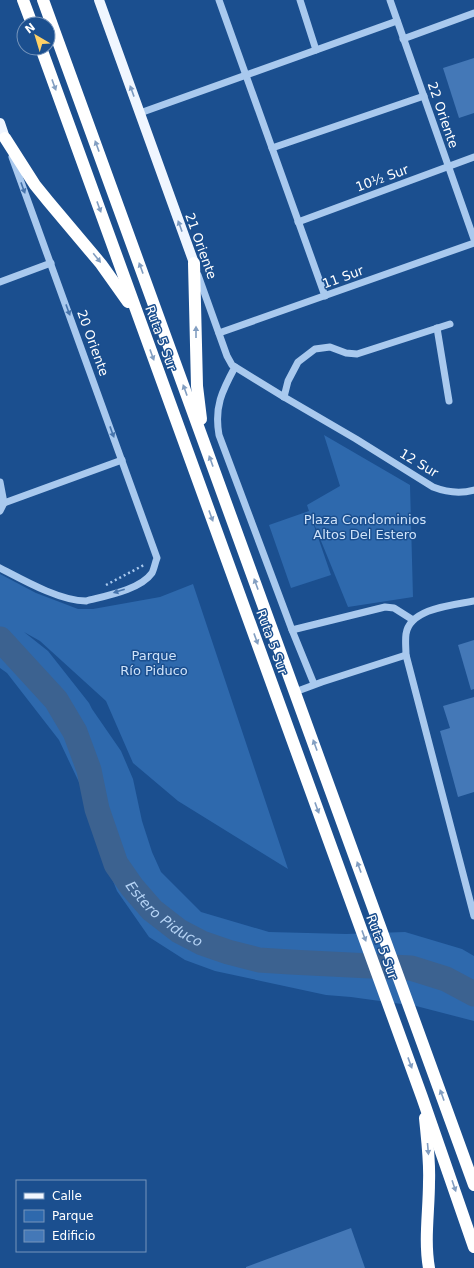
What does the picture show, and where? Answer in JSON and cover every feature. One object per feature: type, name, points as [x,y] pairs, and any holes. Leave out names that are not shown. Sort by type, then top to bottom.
[{"type":"highway","points":[[24,0],[29,16]]},
{"type":"highway","name":"Ruta 5 Sur","points":[[43,0],[474,1185]]},
{"type":"highway","name":"Ruta 5 Sur","points":[[44,56],[422,1097],[474,1247]]},
{"type":"highway","points":[[6,138],[35,185],[101,264],[139,318]]},
{"type":"highway","points":[[194,263],[197,386],[204,440]]},
{"type":"highway","points":[[422,1097],[429,1164],[429,1208],[426,1238],[429,1268]]},
{"type":"main road","name":"21 Oriente","points":[[99,0],[194,263]]},
{"type":"main road","name":"20 Oriente","points":[[0,123],[6,138]]},
{"type":"street","points":[[219,0],[325,296]]},
{"type":"street","points":[[300,0],[316,50]]},
{"type":"street","name":"22 Oriente","points":[[390,0],[474,239]]},
{"type":"street","points":[[403,39],[474,13]]},
{"type":"street","points":[[140,113],[397,21]]},
{"type":"street","points":[[272,148],[424,96]]},
{"type":"street","name":"20 Oriente","points":[[6,138],[157,558]]},
{"type":"street","name":"10½ Sur","points":[[298,222],[474,158]]},
{"type":"street","name":"11 Sur","points":[[219,333],[474,243]]},
{"type":"street","points":[[0,282],[50,263]]},
{"type":"street","name":"21 Oriente","points":[[194,263],[227,356],[235,367],[356,439]]},
{"type":"street","points":[[284,397],[288,381],[298,362],[315,349],[330,347],[346,353],[357,354],[450,324]]},
{"type":"street","points":[[437,328],[449,401]]},
{"type":"street","points":[[235,367],[221,395],[218,406],[216,417],[219,435],[292,630],[314,684]]},
{"type":"street","name":"12 Sur","points":[[356,439],[440,490],[454,493],[474,490]]},
{"type":"street","points":[[2,502],[122,460]]},
{"type":"street","points":[[0,482],[2,502],[0,511]]},
{"type":"street","points":[[0,568],[43,590],[79,601],[86,601],[132,587],[144,581],[152,572],[157,558]]},
{"type":"street","points":[[474,601],[424,612],[413,620],[406,632],[406,655],[474,916]]},
{"type":"street","points":[[292,630],[385,607],[394,608],[413,620]]},
{"type":"street","points":[[295,692],[314,684],[406,655]]},
{"type":"path","points":[[101,587],[157,558]]},
{"type":"green space","name":"Plaza Condominios Altos Del Estero","points":[[324,435],[410,485],[413,597],[348,607],[310,514],[331,575],[291,588],[269,525],[309,511],[307,505],[340,486]]},
{"type":"green space","name":"Parque Río Piduco","points":[[0,574],[36,593],[78,609],[93,609],[160,597],[193,584],[288,869],[178,801],[133,763],[106,701],[40,641],[24,632],[48,651],[89,703],[121,751],[133,779],[142,821],[152,852],[161,872],[201,912],[269,932],[346,934],[405,932],[462,949],[474,956],[474,1021],[416,1006],[326,995],[215,971],[185,960],[149,937],[117,891],[105,861],[86,797],[59,740],[7,673],[0,668]]},
{"type":"building","points":[[474,58],[474,113],[459,118],[443,68]]},
{"type":"building","points":[[474,640],[474,689],[471,690],[458,645]]},
{"type":"building","points":[[474,697],[474,792],[458,797],[440,731],[450,728],[443,706]]},
{"type":"building","points":[[351,1228],[365,1268],[246,1268],[246,1267]]},
{"type":"waterway","name":"Estero Piduco","points":[[0,639],[56,700],[75,732],[89,770],[97,809],[116,864],[132,887],[152,910],[179,931],[202,943],[259,960],[411,968],[446,979],[474,994]]}]
